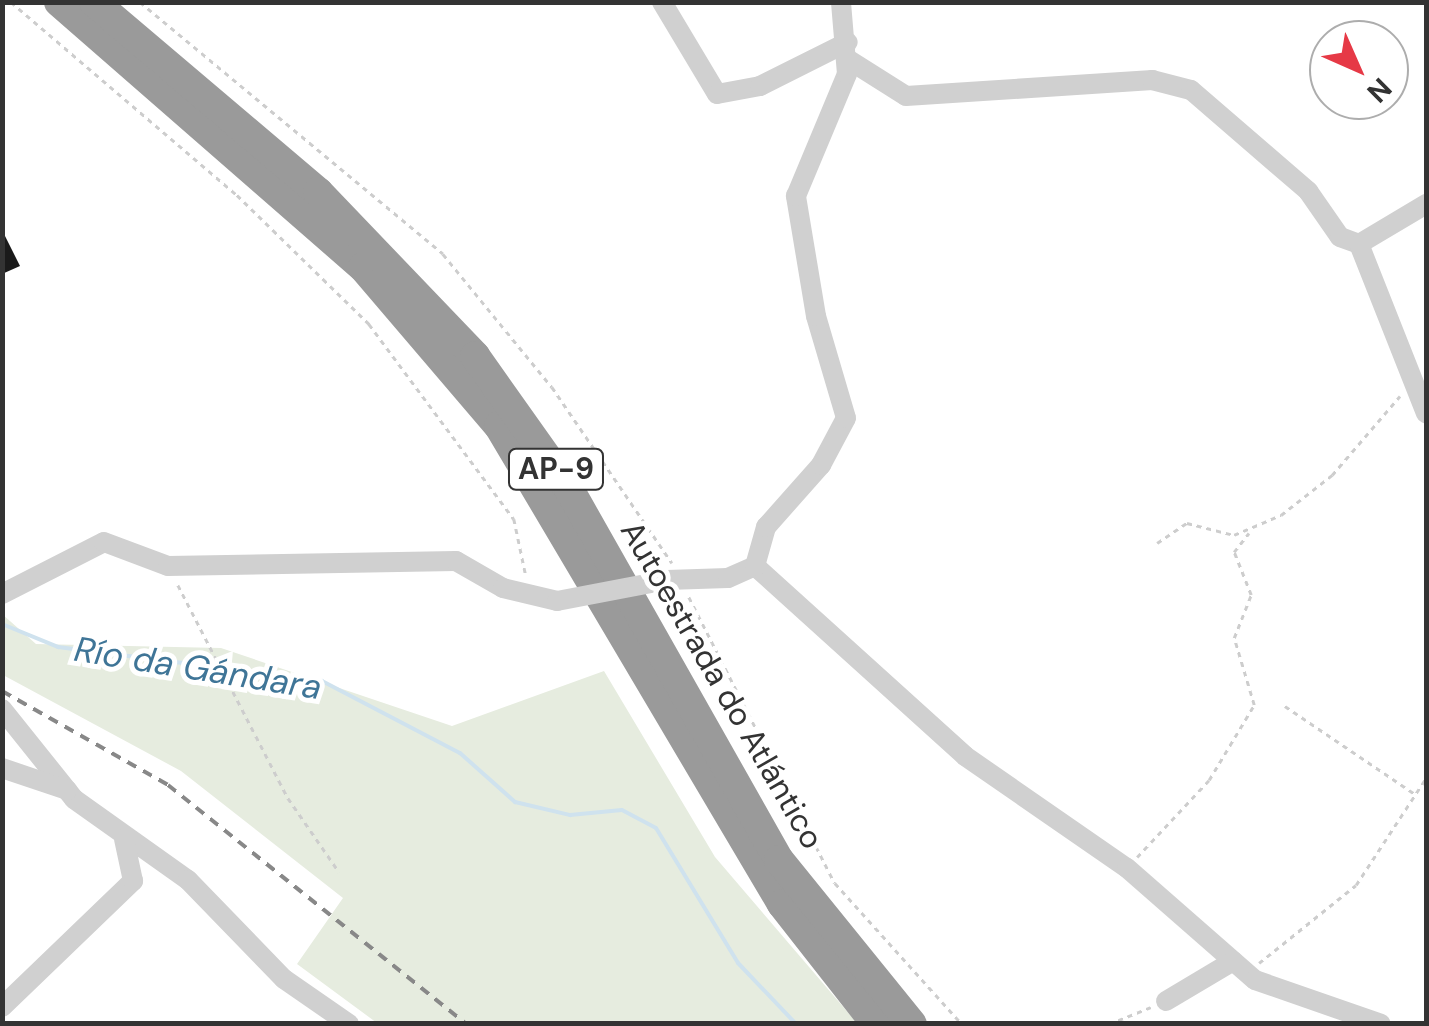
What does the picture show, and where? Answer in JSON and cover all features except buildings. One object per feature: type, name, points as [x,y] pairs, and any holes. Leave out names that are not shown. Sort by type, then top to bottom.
[{"type":"highway","name":"Autoestrada do Atlántico","points":[[58,2],[363,267],[475,396],[782,904],[876,1024]]},
{"type":"highway","name":"Autoestrada do Atlántico","points":[[94,2],[331,204],[475,356],[569,489],[779,860],[912,1024]]},
{"type":"street","points":[[662,2],[717,94],[760,86],[848,51]]},
{"type":"street","points":[[2,594],[104,542],[168,566],[444,560],[530,598],[557,601],[668,580],[728,578],[754,566],[766,527],[821,465],[846,418],[816,316],[796,196],[848,51],[841,2]]},
{"type":"street","points":[[848,51],[906,96],[1152,80],[1191,90],[1308,191],[1340,237],[1359,244],[1426,414]]},
{"type":"street","points":[[1359,244],[1426,204]]},
{"type":"street","points":[[754,566],[965,756],[1127,868],[1239,966],[1382,1024]]},
{"type":"street","points":[[2,709],[67,790],[124,839],[188,880],[284,979],[349,1024]]},
{"type":"street","points":[[2,768],[67,790]]},
{"type":"street","points":[[2,1007],[126,890],[136,870],[124,839]]},
{"type":"street","points":[[1166,1002],[1239,966]]},
{"type":"path","points":[[11,2],[237,195],[369,324],[514,519],[530,598]]},
{"type":"path","points":[[1127,868],[1201,790],[1254,705],[1234,638],[1251,596],[1234,552],[1249,533],[1332,475],[1415,390]]},
{"type":"path","points":[[1157,543],[1166,528],[1187,523],[1249,533]]},
{"type":"path","points":[[168,566],[225,683],[339,872]]},
{"type":"path","points":[[1285,706],[1416,794]]},
{"type":"path","points":[[1239,966],[1337,906],[1426,778]]},
{"type":"path","points":[[1109,1024],[1166,1002]]},
{"type":"shaded area","points":[[2,614],[36,644],[221,648],[452,726],[604,671],[715,857],[857,1023],[377,1023],[297,964],[343,898],[181,771],[3,675]]},
{"type":"waterway","name":"Río da Gándara","points":[[2,624],[58,647],[322,681],[460,753],[515,802],[570,815],[622,810],[656,828],[738,963],[796,1024]]},
{"type":"railway","points":[[2,691],[168,785],[466,1024]]}]
